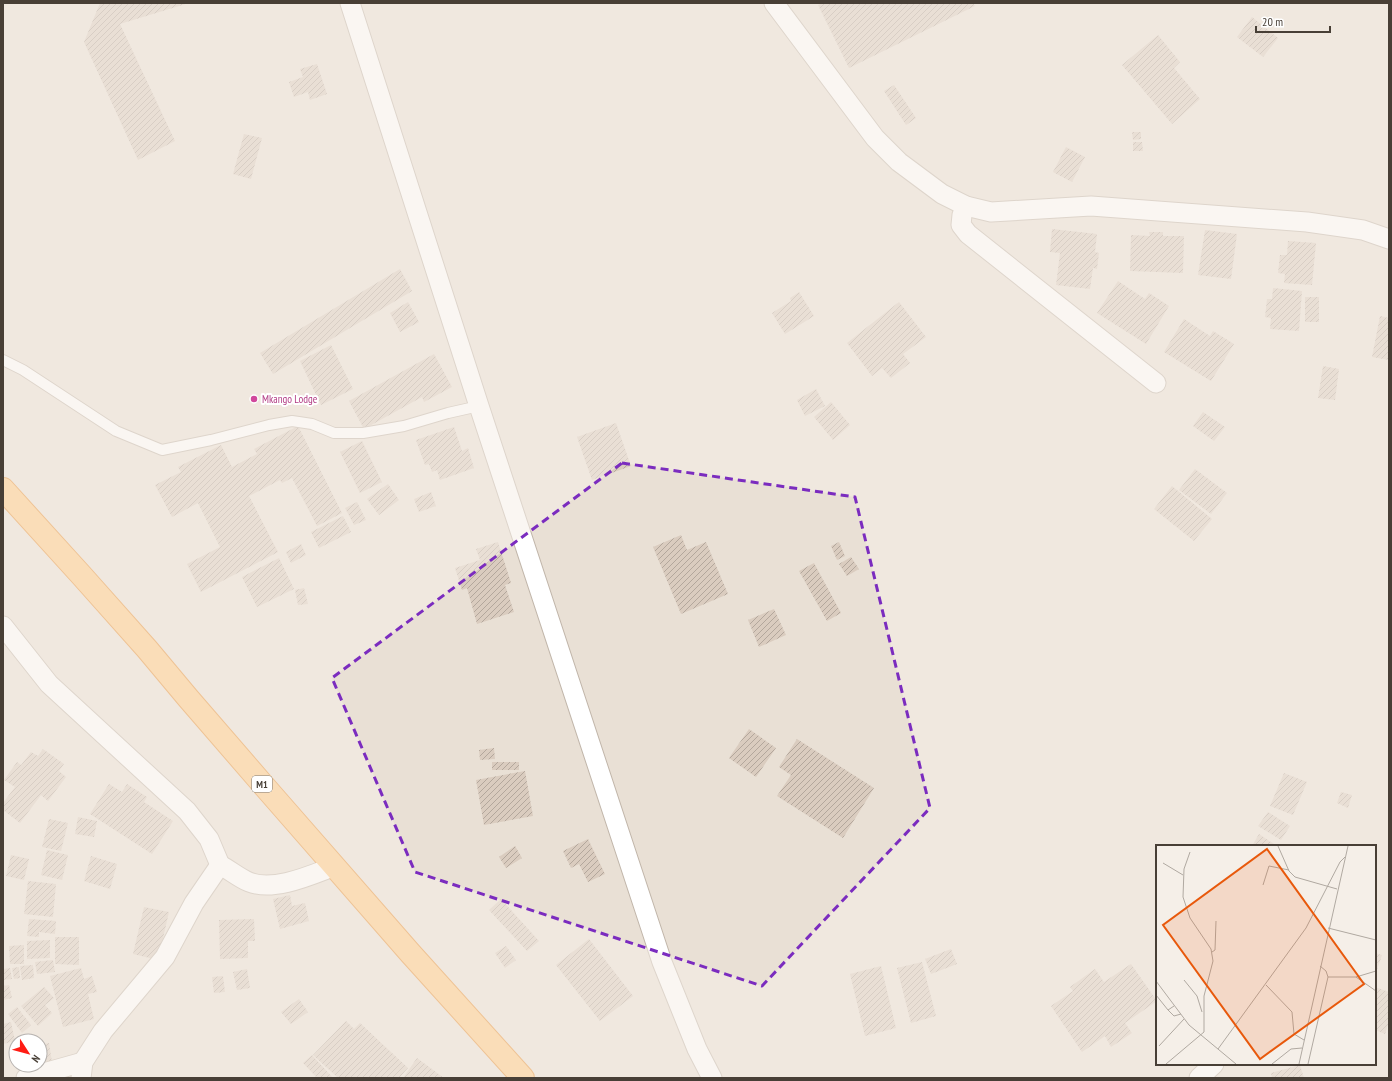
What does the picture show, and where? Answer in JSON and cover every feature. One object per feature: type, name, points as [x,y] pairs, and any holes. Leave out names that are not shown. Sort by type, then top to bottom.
[{"type":"highway","name":"M1","points":[[3,489],[122,621],[411,954],[523,1078]]},
{"type":"street","points":[[350,3],[662,962],[697,1049],[712,1078]]},
{"type":"street","points":[[774,3],[875,138],[899,162],[942,194],[966,206],[991,212],[1091,206],[1307,222],[1363,230],[1389,239]]},
{"type":"street","points":[[966,206],[962,215],[961,225],[968,234],[1156,383]]},
{"type":"street","points":[[3,626],[49,684],[187,811],[209,839],[220,864],[250,882],[274,886],[335,866]]},
{"type":"street","points":[[26,1078],[82,1070],[102,1031],[165,957],[194,903],[220,864]]},
{"type":"street","points":[[1199,1078],[1213,1065]]},
{"type":"lane","points":[[3,360],[24,370],[116,431],[162,450],[211,440],[269,424],[292,421],[312,424],[334,432],[364,433],[404,426],[448,413],[480,406]]},
{"type":"highlighted area","points":[[622,463],[855,497],[930,808],[762,986],[415,872],[332,678]]},
{"type":"shaded area","points":[[3,3],[1389,3],[1389,1078],[3,1078]]},
{"type":"building","points":[[100,3],[189,3],[120,24],[175,141],[138,160],[84,42]]},
{"type":"building","points":[[822,3],[973,3],[975,6],[849,68],[818,5]]},
{"type":"building","points":[[1252,17],[1278,38],[1263,57],[1237,37]]},
{"type":"building","points":[[1158,35],[1180,62],[1174,68],[1200,99],[1172,124],[1122,65]]},
{"type":"building","points":[[317,64],[327,94],[310,100],[308,92],[294,97],[289,82],[303,77],[300,69]]},
{"type":"building","points":[[894,85],[916,118],[906,125],[884,91]]},
{"type":"building","points":[[1132,132],[1141,132],[1141,139],[1133,140]]},
{"type":"building","points":[[244,134],[262,138],[251,179],[233,174]]},
{"type":"building","points":[[1133,142],[1142,142],[1143,151],[1133,151]]},
{"type":"building","points":[[1066,147],[1085,157],[1072,182],[1053,172]]},
{"type":"building","points":[[1052,229],[1097,234],[1095,252],[1099,253],[1097,269],[1093,268],[1090,289],[1056,285],[1060,253],[1050,252]]},
{"type":"building","points":[[1205,230],[1237,234],[1231,279],[1198,275]]},
{"type":"building","points":[[1149,232],[1163,232],[1163,236],[1184,236],[1183,273],[1130,271],[1131,235],[1150,236]]},
{"type":"building","points":[[1288,241],[1316,243],[1312,285],[1284,283],[1285,274],[1278,273],[1280,255],[1287,255]]},
{"type":"building","points":[[400,269],[412,291],[273,374],[260,353]]},
{"type":"building","points":[[1118,281],[1145,299],[1149,293],[1169,306],[1146,344],[1097,313]]},
{"type":"building","points":[[1273,288],[1302,291],[1299,331],[1270,329],[1271,318],[1265,317],[1267,299],[1272,299]]},
{"type":"building","points":[[799,292],[814,316],[785,334],[772,313],[791,301],[790,298]]},
{"type":"building","points":[[1305,297],[1319,297],[1319,322],[1305,322]]},
{"type":"building","points":[[408,302],[419,322],[400,332],[390,313]]},
{"type":"building","points":[[899,302],[926,337],[903,354],[910,363],[891,378],[882,368],[872,376],[847,343]]},
{"type":"building","points":[[1380,316],[1389,318],[1389,360],[1372,357]]},
{"type":"building","points":[[1184,319],[1210,336],[1213,331],[1234,344],[1211,381],[1164,352]]},
{"type":"building","points":[[331,345],[353,389],[321,405],[300,361]]},
{"type":"building","points":[[434,354],[452,387],[424,402],[422,397],[364,429],[349,401]]},
{"type":"building","points":[[1323,366],[1339,369],[1335,400],[1318,398]]},
{"type":"building","points":[[816,389],[825,406],[805,416],[797,400]]},
{"type":"building","points":[[831,402],[850,425],[833,440],[814,417]]},
{"type":"building","points":[[1203,412],[1225,427],[1214,441],[1193,426]]},
{"type":"building","points":[[616,423],[631,466],[592,480],[577,437]]},
{"type":"building","points":[[298,426],[342,513],[317,526],[292,478],[282,483],[280,480],[249,496],[278,552],[201,592],[187,564],[220,547],[198,503],[172,517],[155,485],[181,472],[178,467],[221,445],[232,467],[257,454],[254,449]]},
{"type":"building","points":[[454,427],[462,451],[468,448],[474,468],[440,480],[437,470],[432,472],[429,464],[425,465],[416,440]]},
{"type":"building","points":[[362,441],[382,482],[360,493],[340,452]]},
{"type":"building","points":[[1195,469],[1227,493],[1211,514],[1179,490]]},
{"type":"building","points":[[388,484],[399,500],[379,515],[367,499]]},
{"type":"building","points":[[1172,486],[1212,519],[1194,541],[1154,509]]},
{"type":"building","points":[[431,492],[436,506],[419,512],[414,499]]},
{"type":"building","points":[[357,502],[366,520],[354,525],[345,508]]},
{"type":"building","points":[[343,516],[351,532],[319,548],[311,532]]},
{"type":"building","points":[[681,535],[687,550],[706,542],[728,594],[681,614],[653,547]]},
{"type":"building","points":[[498,542],[511,583],[505,585],[514,612],[477,624],[467,588],[462,590],[455,568],[480,560],[476,549]]},
{"type":"building","points":[[839,542],[845,556],[837,560],[831,546]]},
{"type":"building","points":[[301,544],[306,555],[291,563],[286,552]]},
{"type":"building","points":[[851,557],[859,569],[847,576],[839,564]]},
{"type":"building","points":[[279,558],[294,589],[257,607],[242,577]]},
{"type":"building","points":[[814,563],[841,613],[827,621],[799,571]]},
{"type":"building","points":[[304,588],[308,604],[298,605],[295,590]]},
{"type":"building","points":[[774,609],[786,635],[759,647],[748,620]]},
{"type":"building","points":[[749,729],[776,748],[756,777],[729,758]]},
{"type":"building","points":[[797,739],[874,788],[843,838],[777,796],[791,775],[779,767]]},
{"type":"building","points":[[494,748],[495,759],[480,760],[479,750]]},
{"type":"building","points":[[43,749],[64,764],[59,771],[66,777],[48,801],[41,795],[20,823],[3,810],[3,803],[15,787],[4,780],[17,762],[21,765],[31,752],[38,756]]},
{"type":"building","points":[[492,762],[519,762],[519,770],[492,770]]},
{"type":"building","points":[[525,771],[533,816],[484,825],[476,780]]},
{"type":"building","points":[[1284,773],[1307,782],[1293,815],[1270,806]]},
{"type":"building","points":[[109,784],[122,792],[127,784],[147,797],[144,802],[173,821],[152,854],[90,814]]},
{"type":"building","points":[[1341,792],[1352,795],[1348,808],[1337,803]]},
{"type":"building","points":[[1268,812],[1290,826],[1281,840],[1258,826]]},
{"type":"building","points":[[78,817],[97,821],[94,837],[75,834]]},
{"type":"building","points":[[49,819],[68,823],[61,851],[42,847]]},
{"type":"building","points":[[1259,834],[1276,845],[1253,845]]},
{"type":"building","points":[[588,839],[605,874],[588,882],[579,864],[571,868],[563,851]]},
{"type":"building","points":[[515,846],[522,858],[506,868],[499,857]]},
{"type":"building","points":[[47,850],[68,855],[62,880],[41,875]]},
{"type":"building","points":[[11,855],[29,859],[24,880],[6,876]]},
{"type":"building","points":[[91,856],[117,864],[110,889],[84,881]]},
{"type":"building","points":[[28,881],[56,884],[53,917],[24,914]]},
{"type":"building","points":[[290,895],[292,906],[305,903],[309,921],[280,929],[273,899]]},
{"type":"building","points":[[501,899],[539,941],[527,951],[489,910]]},
{"type":"building","points":[[144,907],[169,912],[158,960],[133,954]]},
{"type":"building","points":[[29,919],[56,921],[55,934],[39,932],[39,937],[27,936]]},
{"type":"building","points":[[254,919],[255,941],[248,941],[248,958],[220,959],[219,920]]},
{"type":"building","points":[[55,937],[79,937],[79,965],[55,964]]},
{"type":"building","points":[[589,939],[633,996],[600,1021],[556,965]]},
{"type":"building","points":[[50,940],[50,958],[27,959],[27,941]]},
{"type":"building","points":[[24,945],[24,964],[10,964],[9,946]]},
{"type":"building","points":[[506,946],[516,960],[505,968],[495,953]]},
{"type":"building","points":[[951,949],[957,964],[931,974],[925,959]]},
{"type":"building","points":[[1376,953],[1382,955],[1376,973]]},
{"type":"building","points":[[53,960],[55,972],[37,974],[35,962]]},
{"type":"building","points":[[922,962],[936,1016],[911,1023],[897,968]]},
{"type":"building","points":[[1131,964],[1156,1002],[1125,1023],[1132,1033],[1111,1047],[1105,1036],[1082,1052],[1051,1006],[1073,991],[1070,987],[1095,969],[1104,982]]},
{"type":"building","points":[[33,965],[34,978],[22,980],[20,966]]},
{"type":"building","points":[[881,966],[896,1028],[865,1036],[850,974]]},
{"type":"building","points":[[19,967],[20,978],[14,979],[12,968]]},
{"type":"building","points":[[10,968],[12,979],[3,980],[3,969]]},
{"type":"building","points":[[81,968],[84,979],[92,976],[97,992],[88,994],[94,1019],[63,1027],[50,976]]},
{"type":"building","points":[[247,969],[250,988],[237,990],[233,972]]},
{"type":"building","points":[[223,976],[225,992],[214,993],[212,977]]},
{"type":"building","points":[[9,985],[12,998],[3,1000],[3,986]]},
{"type":"building","points":[[44,987],[54,998],[45,1005],[52,1013],[38,1026],[21,1006]]},
{"type":"building","points":[[1376,987],[1389,992],[1389,1022],[1385,1034],[1376,1030]]},
{"type":"building","points":[[299,999],[308,1012],[291,1024],[281,1012]]},
{"type":"building","points":[[17,1007],[31,1025],[22,1033],[8,1014]]},
{"type":"building","points":[[346,1021],[354,1029],[360,1023],[408,1068],[399,1078],[338,1078],[313,1055]]},
{"type":"building","points":[[11,1022],[13,1033],[8,1033],[8,1043],[3,1044],[3,1024]]},
{"type":"building","points":[[48,1043],[52,1062],[48,1063]]},
{"type":"building","points":[[312,1055],[333,1078],[317,1078],[303,1063]]},
{"type":"building","points":[[417,1058],[444,1078],[403,1078]]},
{"type":"building","points":[[1300,1065],[1304,1078],[1272,1078],[1271,1073]]},
{"type":"place","name":"Mkango Lodge","points":[[254,399]]}]
